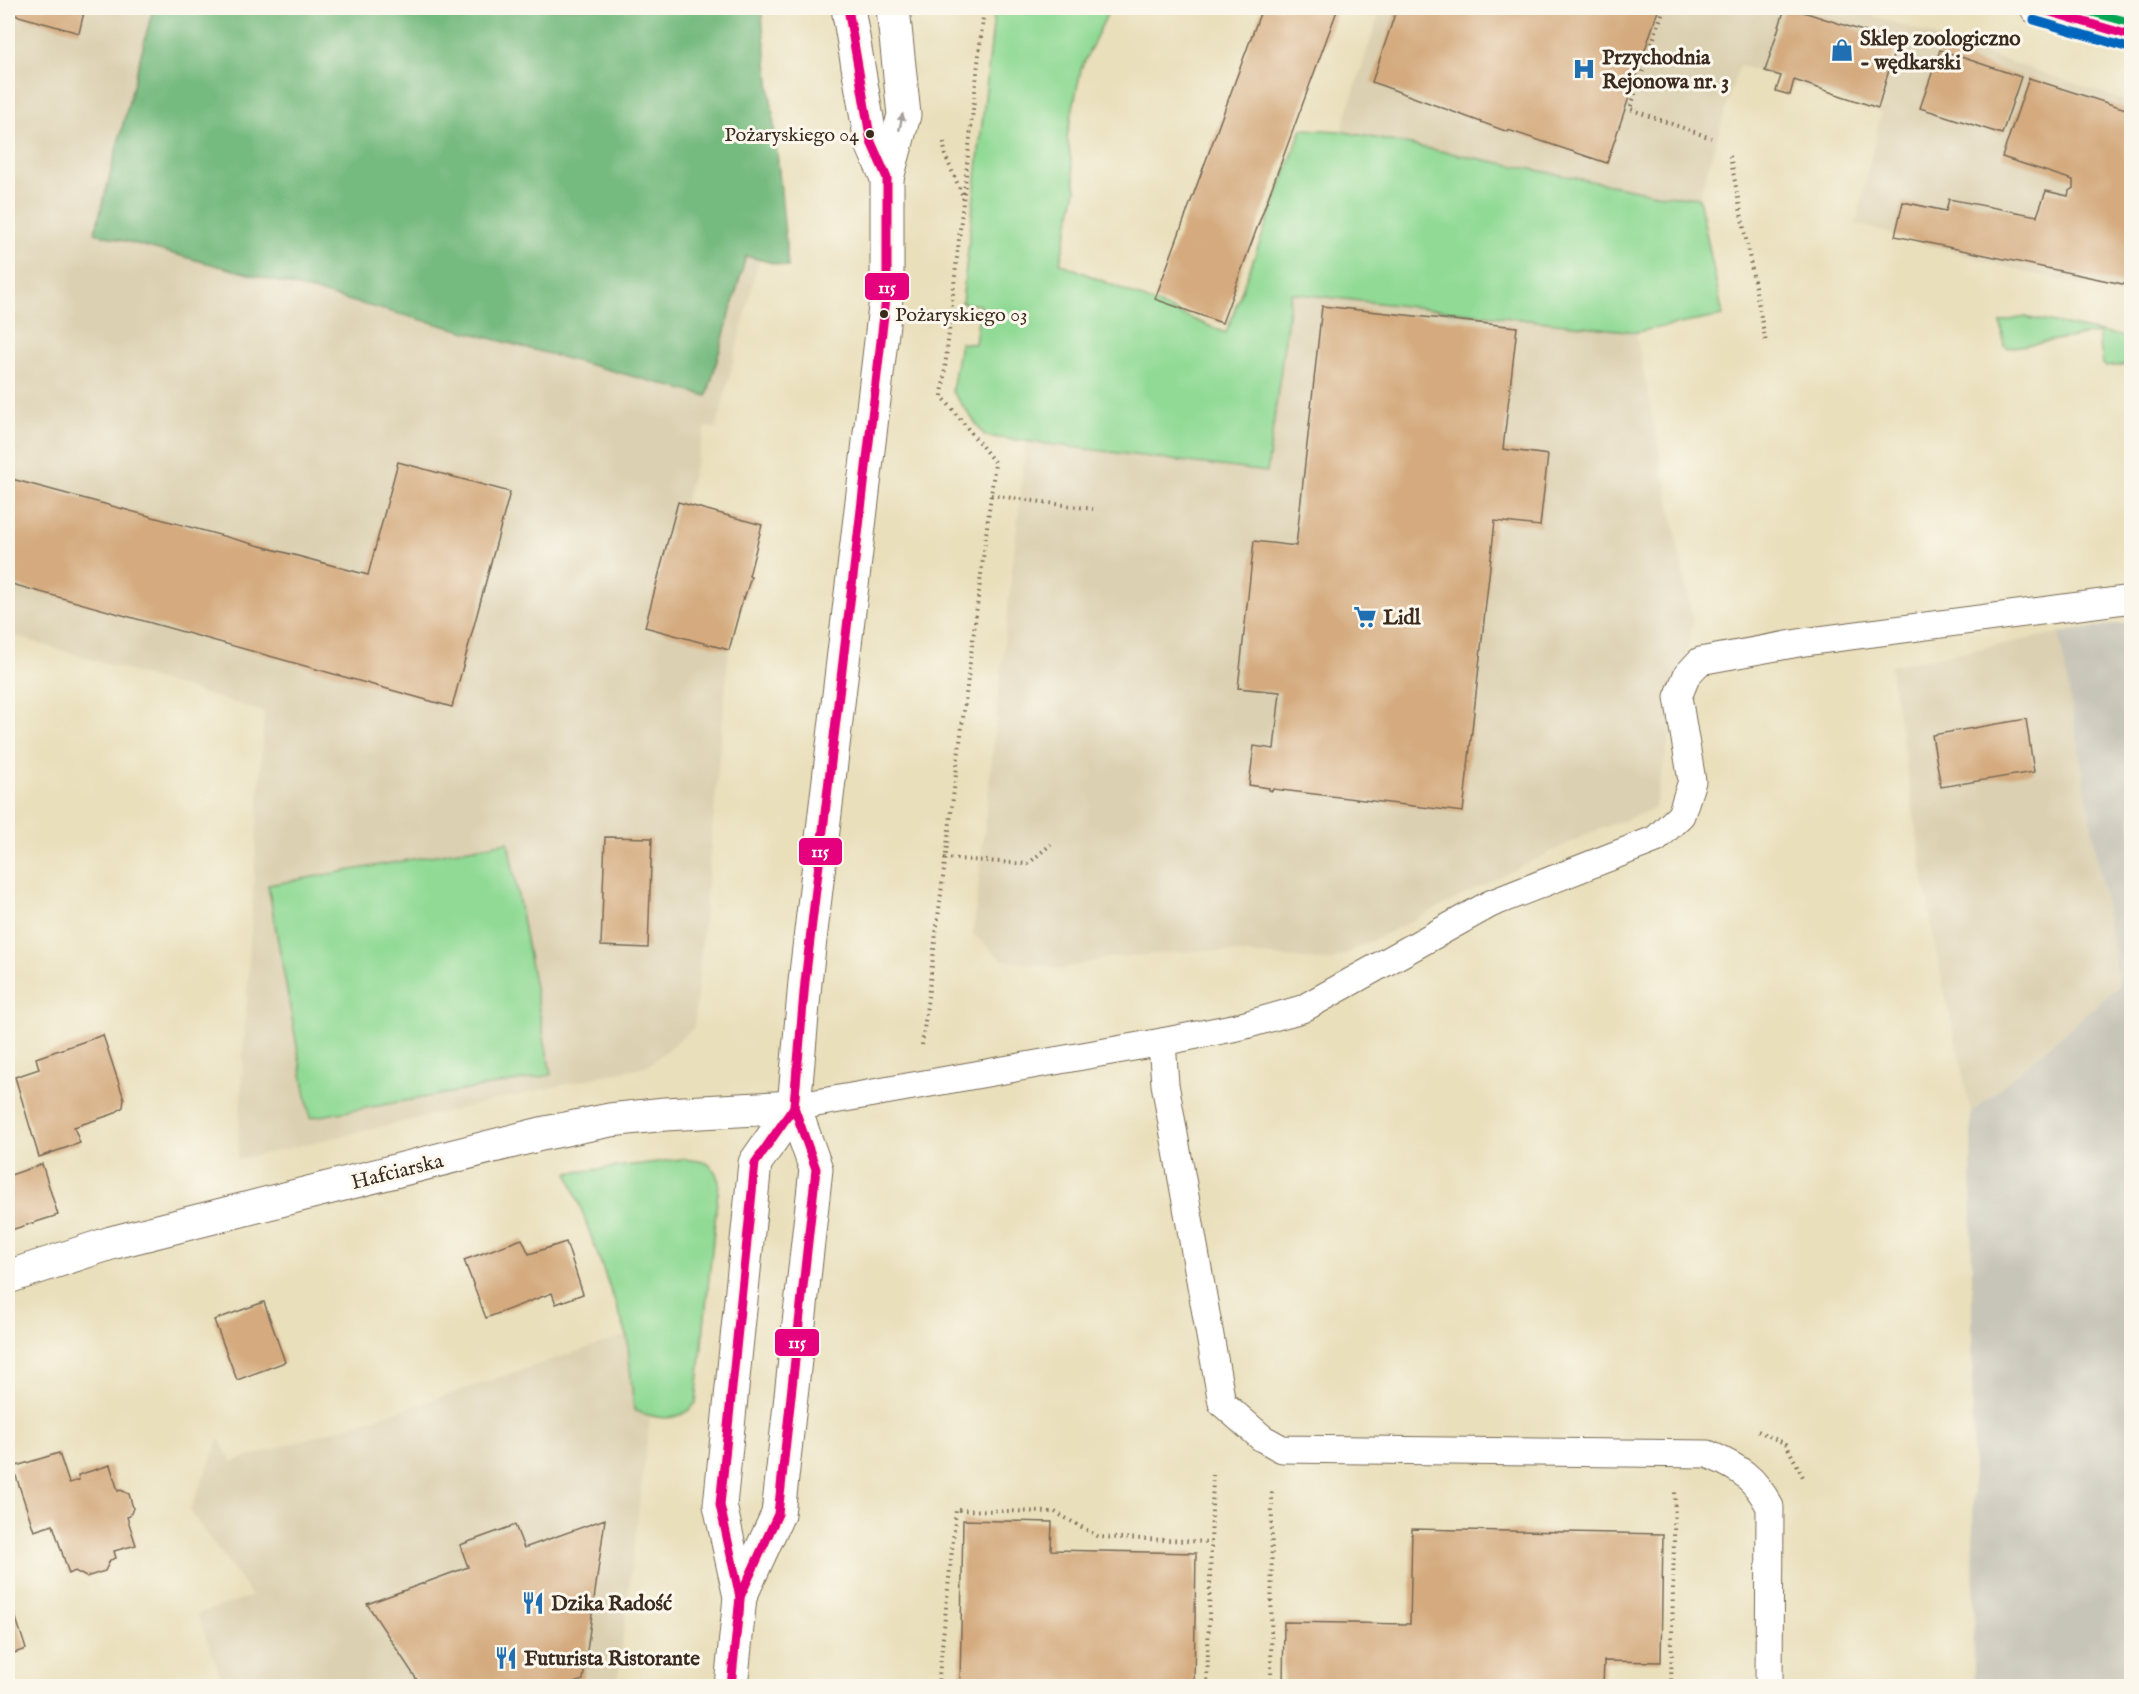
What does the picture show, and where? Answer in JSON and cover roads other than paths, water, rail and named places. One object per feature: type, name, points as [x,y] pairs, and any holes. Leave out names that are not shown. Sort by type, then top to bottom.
[{"type":"street","points":[[848,8],[871,142],[887,178]]},
{"type":"street","points":[[740,1598],[778,1514],[816,1169],[794,1107],[806,970],[887,290],[887,178],[904,115],[893,8]]},
{"type":"street","points":[[2037,8],[2132,36]]},
{"type":"street","points":[[731,1686],[740,1598],[720,1505],[755,1162],[794,1107]]},
{"type":"street","name":"Hafciarska","points":[[8,1277],[111,1243],[541,1134],[621,1119],[794,1107]]},
{"type":"lane","points":[[794,1107],[1162,1042],[1242,1026],[1302,1009],[1490,904],[1656,839],[1681,815],[1692,781],[1678,697],[1687,675],[1700,662],[1804,642],[2132,599]]},
{"type":"lane","points":[[1162,1042],[1165,1084],[1222,1403],[1262,1438],[1282,1449],[1708,1454],[1737,1467],[1760,1488],[1770,1507],[1769,1686]]},
{"type":"place","name":"Sklep zoologiczno - wędkarski","points":[[1842,50]]},
{"type":"place","name":"Przychodnia Rejonowa nr. 3","points":[[1584,69]]},
{"type":"place","name":"Pożaryskiego 04","points":[[870,134]]},
{"type":"place","name":"Pożaryskiego 03","points":[[884,314]]},
{"type":"place","name":"Lidl","points":[[1365,617]]},
{"type":"place","name":"Dzika Radość","points":[[533,1603]]},
{"type":"place","name":"Futurista Ristorante","points":[[506,1658]]}]
